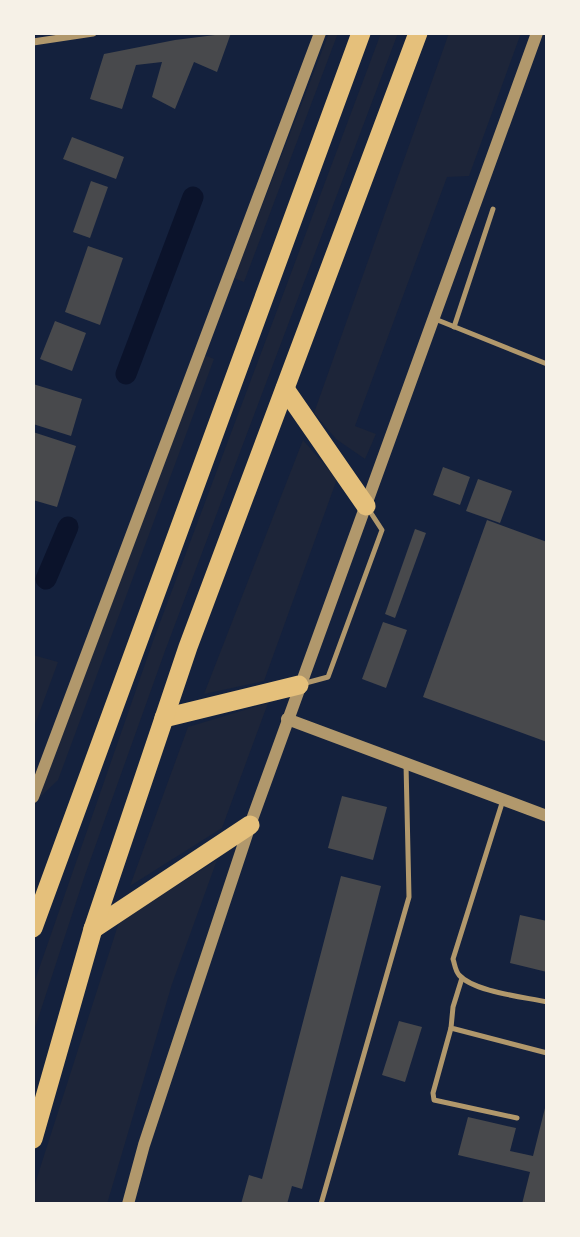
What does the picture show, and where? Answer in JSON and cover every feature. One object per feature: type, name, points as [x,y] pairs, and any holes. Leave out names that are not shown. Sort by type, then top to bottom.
[{"type":"highway","points":[[33,928],[361,33]]},
{"type":"highway","points":[[33,1139],[93,929],[188,647],[418,33]]},
{"type":"highway","points":[[285,389],[366,506]]},
{"type":"highway","points":[[164,718],[299,685]]},
{"type":"highway","points":[[93,929],[250,825]]},
{"type":"street","points":[[33,42],[93,33]]},
{"type":"street","points":[[33,797],[319,33]]},
{"type":"street","points":[[128,1204],[144,1145],[287,719],[537,33]]},
{"type":"street","points":[[287,719],[547,817]]},
{"type":"lane","points":[[454,327],[493,209]]},
{"type":"lane","points":[[435,319],[547,364]]},
{"type":"lane","points":[[299,685],[328,677],[382,530],[366,506]]},
{"type":"lane","points":[[321,1204],[409,897],[406,764]]},
{"type":"lane","points":[[503,800],[453,959],[456,971],[462,978],[477,986],[547,1002]]},
{"type":"lane","points":[[462,978],[433,1093],[434,1100],[517,1118]]},
{"type":"lane","points":[[451,1028],[547,1053]]},
{"type":"shaded area","points":[[329,33],[338,33],[244,282],[234,278]]},
{"type":"shaded area","points":[[381,33],[398,33],[165,651],[85,875],[33,1034],[33,986],[153,641]]},
{"type":"shaded area","points":[[449,33],[521,33],[469,176],[447,177],[355,426],[376,434],[365,459],[336,439],[314,413]]},
{"type":"shaded area","points":[[204,355],[214,359],[58,780],[39,798]]},
{"type":"shaded area","points":[[303,440],[337,479],[264,681],[204,694]]},
{"type":"shaded area","points":[[33,655],[58,662],[33,730]]},
{"type":"shaded area","points":[[268,703],[222,828],[130,886],[188,727]]},
{"type":"shaded area","points":[[217,860],[172,984],[107,1204],[33,1204],[33,1190],[119,922]]},
{"type":"building","points":[[231,33],[217,72],[194,62],[175,109],[152,97],[162,62],[136,65],[122,109],[90,99],[104,54],[175,40]]},
{"type":"building","points":[[72,137],[124,157],[116,179],[63,159]]},
{"type":"building","points":[[91,181],[108,187],[90,238],[73,232]]},
{"type":"building","points":[[88,246],[123,258],[100,325],[65,312]]},
{"type":"building","points":[[55,321],[86,333],[72,371],[40,359]]},
{"type":"building","points":[[33,384],[82,399],[71,436],[33,424]]},
{"type":"building","points":[[33,432],[76,446],[57,507],[33,500]]},
{"type":"building","points":[[443,467],[470,477],[460,505],[433,495]]},
{"type":"building","points":[[478,479],[512,491],[500,523],[466,511]]},
{"type":"building","points":[[487,520],[547,542],[547,742],[423,697]]},
{"type":"building","points":[[415,529],[426,533],[395,618],[385,614]]},
{"type":"building","points":[[383,622],[407,630],[386,688],[362,679]]},
{"type":"building","points":[[342,796],[387,807],[373,860],[328,848]]},
{"type":"building","points":[[341,876],[381,886],[302,1189],[292,1186],[287,1204],[241,1204],[249,1175],[262,1179]]},
{"type":"building","points":[[520,915],[547,921],[547,972],[510,963]]},
{"type":"building","points":[[399,1021],[422,1027],[405,1082],[382,1075]]},
{"type":"building","points":[[546,1104],[547,1204],[522,1204],[530,1172],[458,1155],[468,1117],[516,1128],[510,1151],[533,1156]]},
{"type":"waterway","points":[[126,374],[193,197]]},
{"type":"waterway","points":[[46,579],[68,527]]}]
